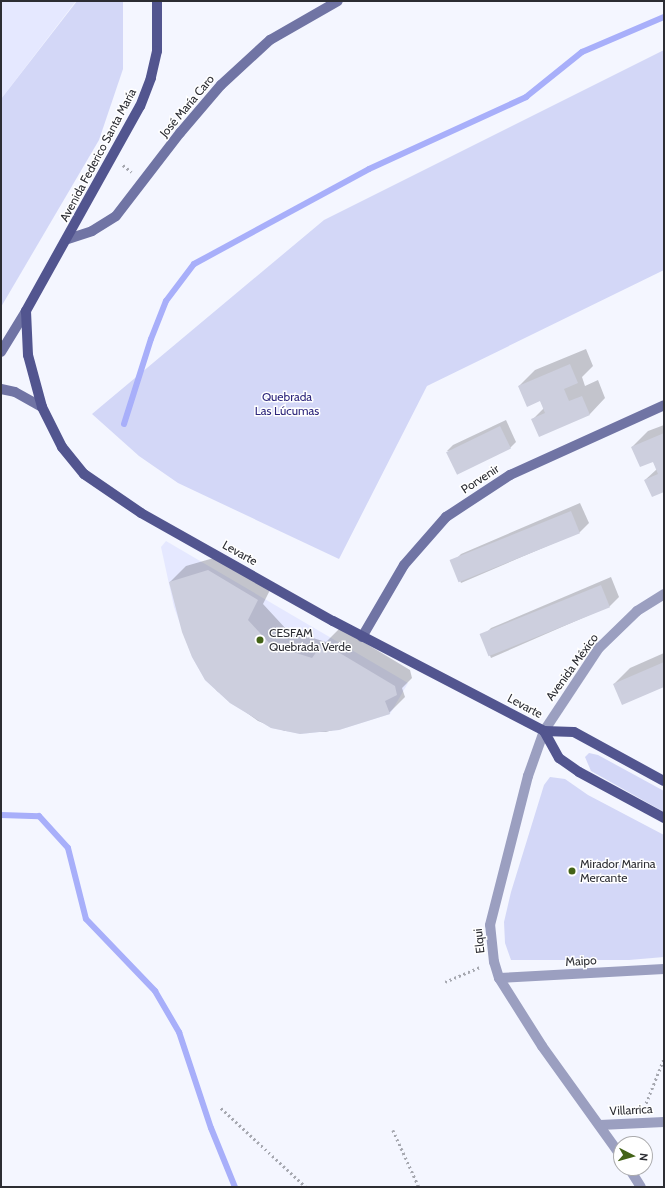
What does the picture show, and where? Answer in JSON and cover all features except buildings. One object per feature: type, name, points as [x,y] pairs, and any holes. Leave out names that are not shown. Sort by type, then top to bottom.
[{"type":"main road","name":"Avenida Federico Santa María","points":[[26,311],[113,158],[152,78],[158,51],[157,1]]},
{"type":"main road","name":"Levarte","points":[[26,311],[28,355],[42,407],[62,447],[84,474],[141,513],[362,637],[544,731],[574,732],[664,781]]},
{"type":"main road","name":"Levarte","points":[[544,731],[559,758],[579,772],[664,818]]},
{"type":"street","name":"José María Caro","points":[[68,239],[92,231],[116,216],[180,133],[221,85],[270,40],[338,1]]},
{"type":"street","points":[[1,352],[26,311]]},
{"type":"street","points":[[1,389],[15,392],[42,407]]},
{"type":"street","name":"Porvenir","points":[[362,637],[404,565],[446,516],[510,475],[664,405]]},
{"type":"street","name":"Avenida México","points":[[544,731],[599,648],[637,612],[664,594]]},
{"type":"street","name":"Elqui","points":[[544,731],[528,776],[491,915],[490,935],[494,962],[500,978],[542,1046],[613,1144]]},
{"type":"street","name":"Maipo","points":[[500,978],[664,969]]},
{"type":"street","name":"Villarrica","points":[[600,1125],[664,1122]]},
{"type":"street","points":[[634,1176],[641,1187]]},
{"type":"path","points":[[113,158],[144,181]]},
{"type":"path","points":[[445,982],[494,962]]},
{"type":"path","points":[[637,1123],[664,1058]]},
{"type":"path","points":[[221,1108],[306,1187]]},
{"type":"path","points":[[393,1130],[419,1187]]},
{"type":"shaded area","points":[[1,1],[76,1],[1,99]]},
{"type":"shaded area","name":"CESFAM Quebrada Verde","points":[[166,541],[408,683],[390,714],[339,730],[300,734],[271,728],[230,703],[205,680],[192,657],[174,607],[161,547]]},
{"type":"green space","points":[[77,1],[123,1],[123,69],[99,140],[1,307],[1,99]]},
{"type":"green space","name":"Quebrada Las Lúcumas","points":[[664,50],[664,270],[427,386],[339,559],[178,483],[139,456],[92,414],[324,220]]},
{"type":"green space","points":[[589,753],[598,755],[664,791],[664,812],[591,771],[585,757]]},
{"type":"green space","points":[[550,777],[565,779],[588,795],[664,835],[664,957],[629,960],[511,960],[505,943],[504,922],[511,892],[544,785]]},
{"type":"waterway","points":[[124,424],[151,339],[166,301],[194,264],[369,169],[526,97],[582,52],[664,17]]},
{"type":"waterway","points":[[1,815],[39,816],[68,848],[86,919],[155,991],[179,1032],[211,1128],[235,1187]]},
{"type":"place","name":"CESFAM Quebrada Verde","points":[[260,640]]},
{"type":"place","name":"Mirador Marina Mercante","points":[[572,871]]}]
